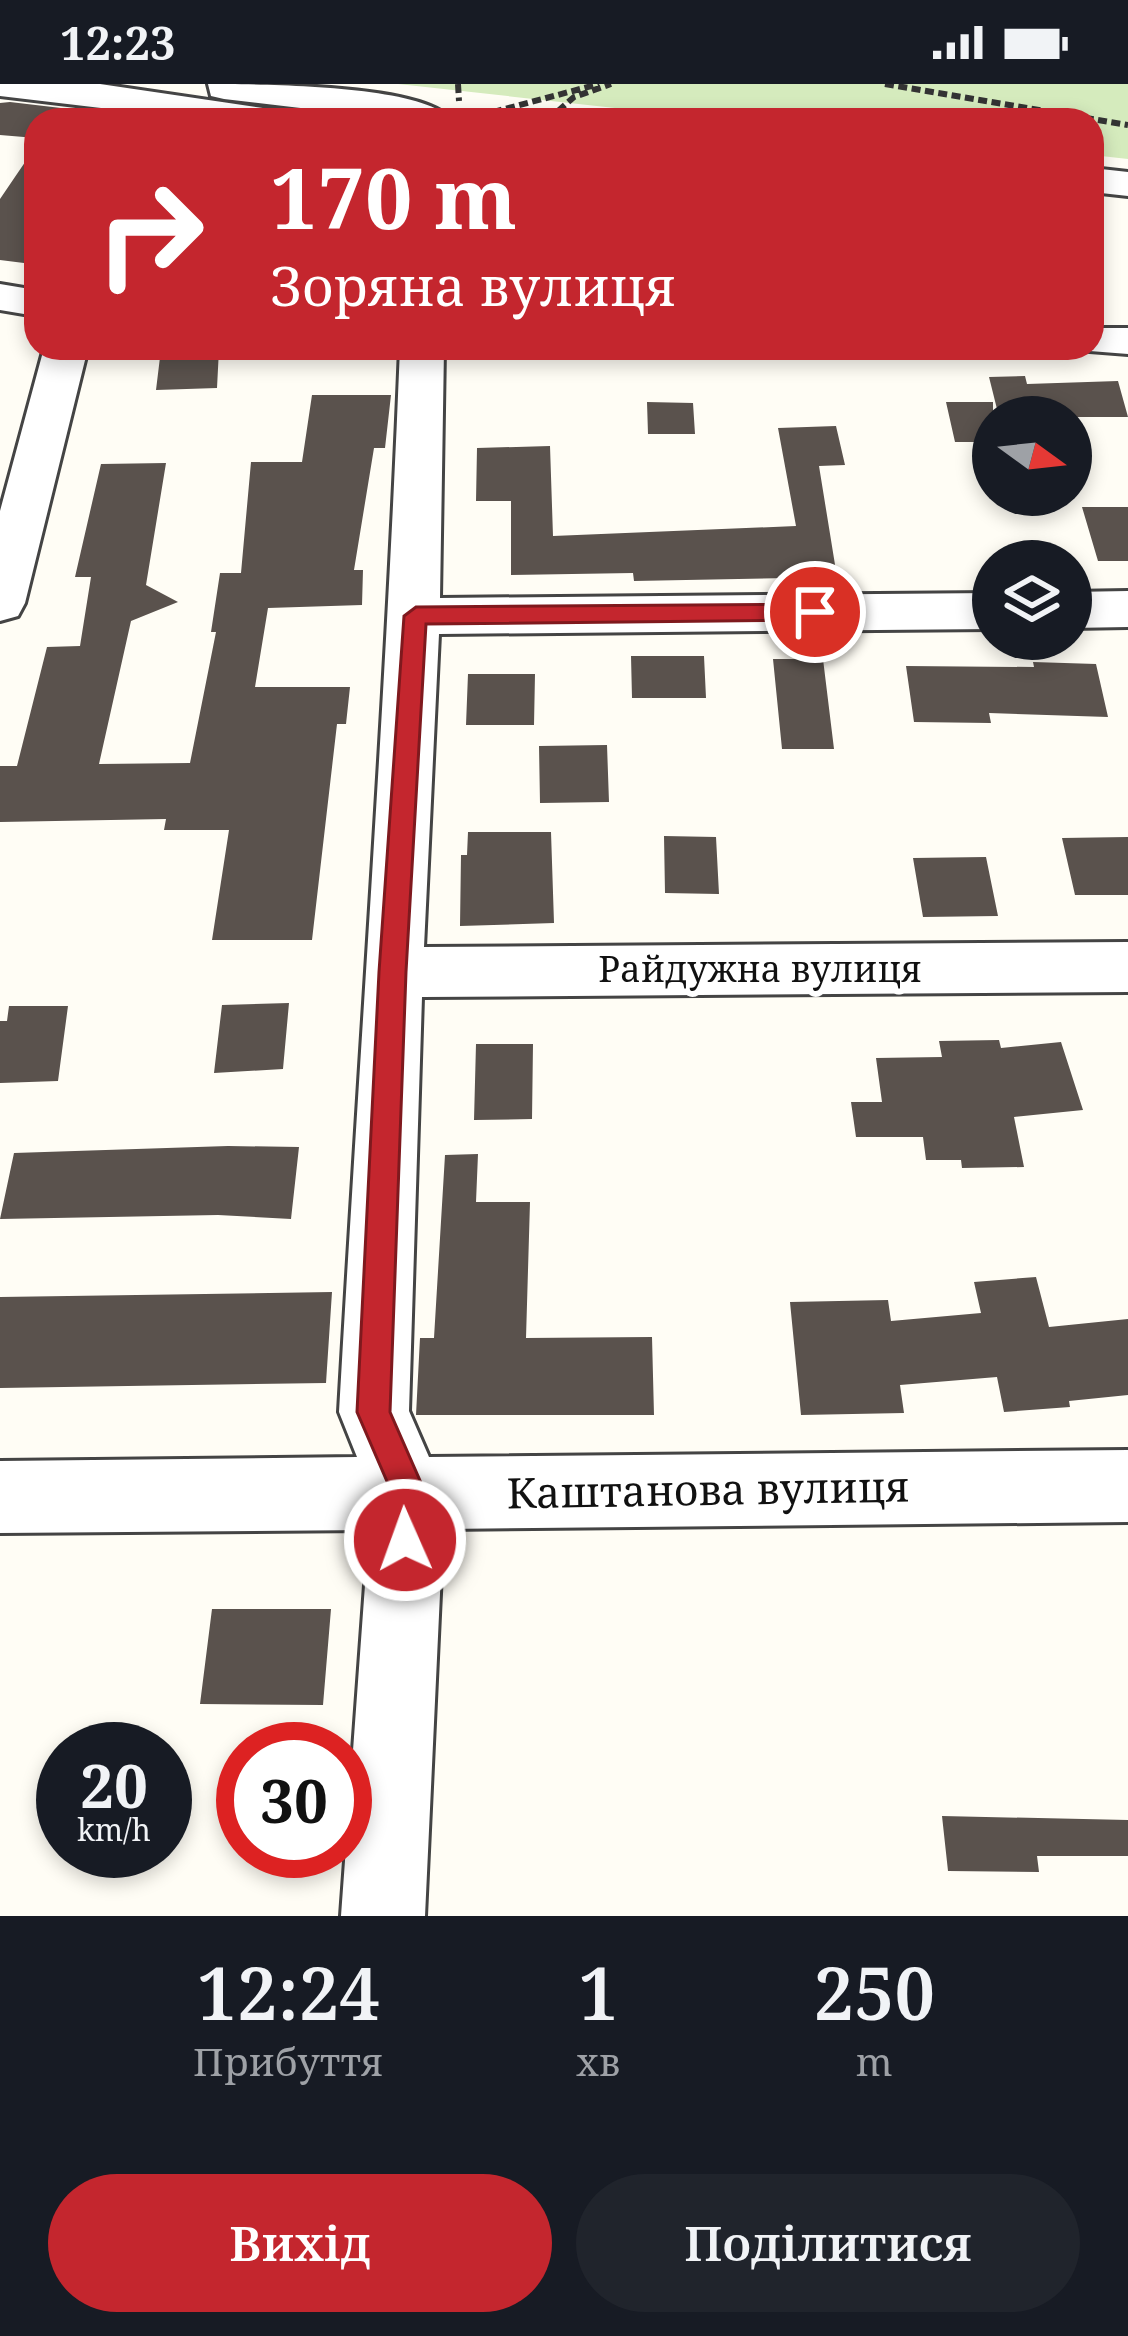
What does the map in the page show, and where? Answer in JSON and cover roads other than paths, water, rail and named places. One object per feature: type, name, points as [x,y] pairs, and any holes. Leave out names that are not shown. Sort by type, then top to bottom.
[{"type":"street","points":[[188,84],[390,108]]},
{"type":"street","points":[[0,85],[131,108]]},
{"type":"street","points":[[0,603],[63,360]]},
{"type":"street","points":[[383,1916],[408,1492],[374,1412],[392,972],[416,616],[422,360]]},
{"type":"street","points":[[416,616],[972,610]]},
{"type":"street","points":[[1092,610],[1128,610]]},
{"type":"street","name":"Райдужна вулиця","points":[[392,972],[1128,967]]},
{"type":"street","name":"Каштанова вулиця","points":[[0,1497],[1128,1486]]}]
